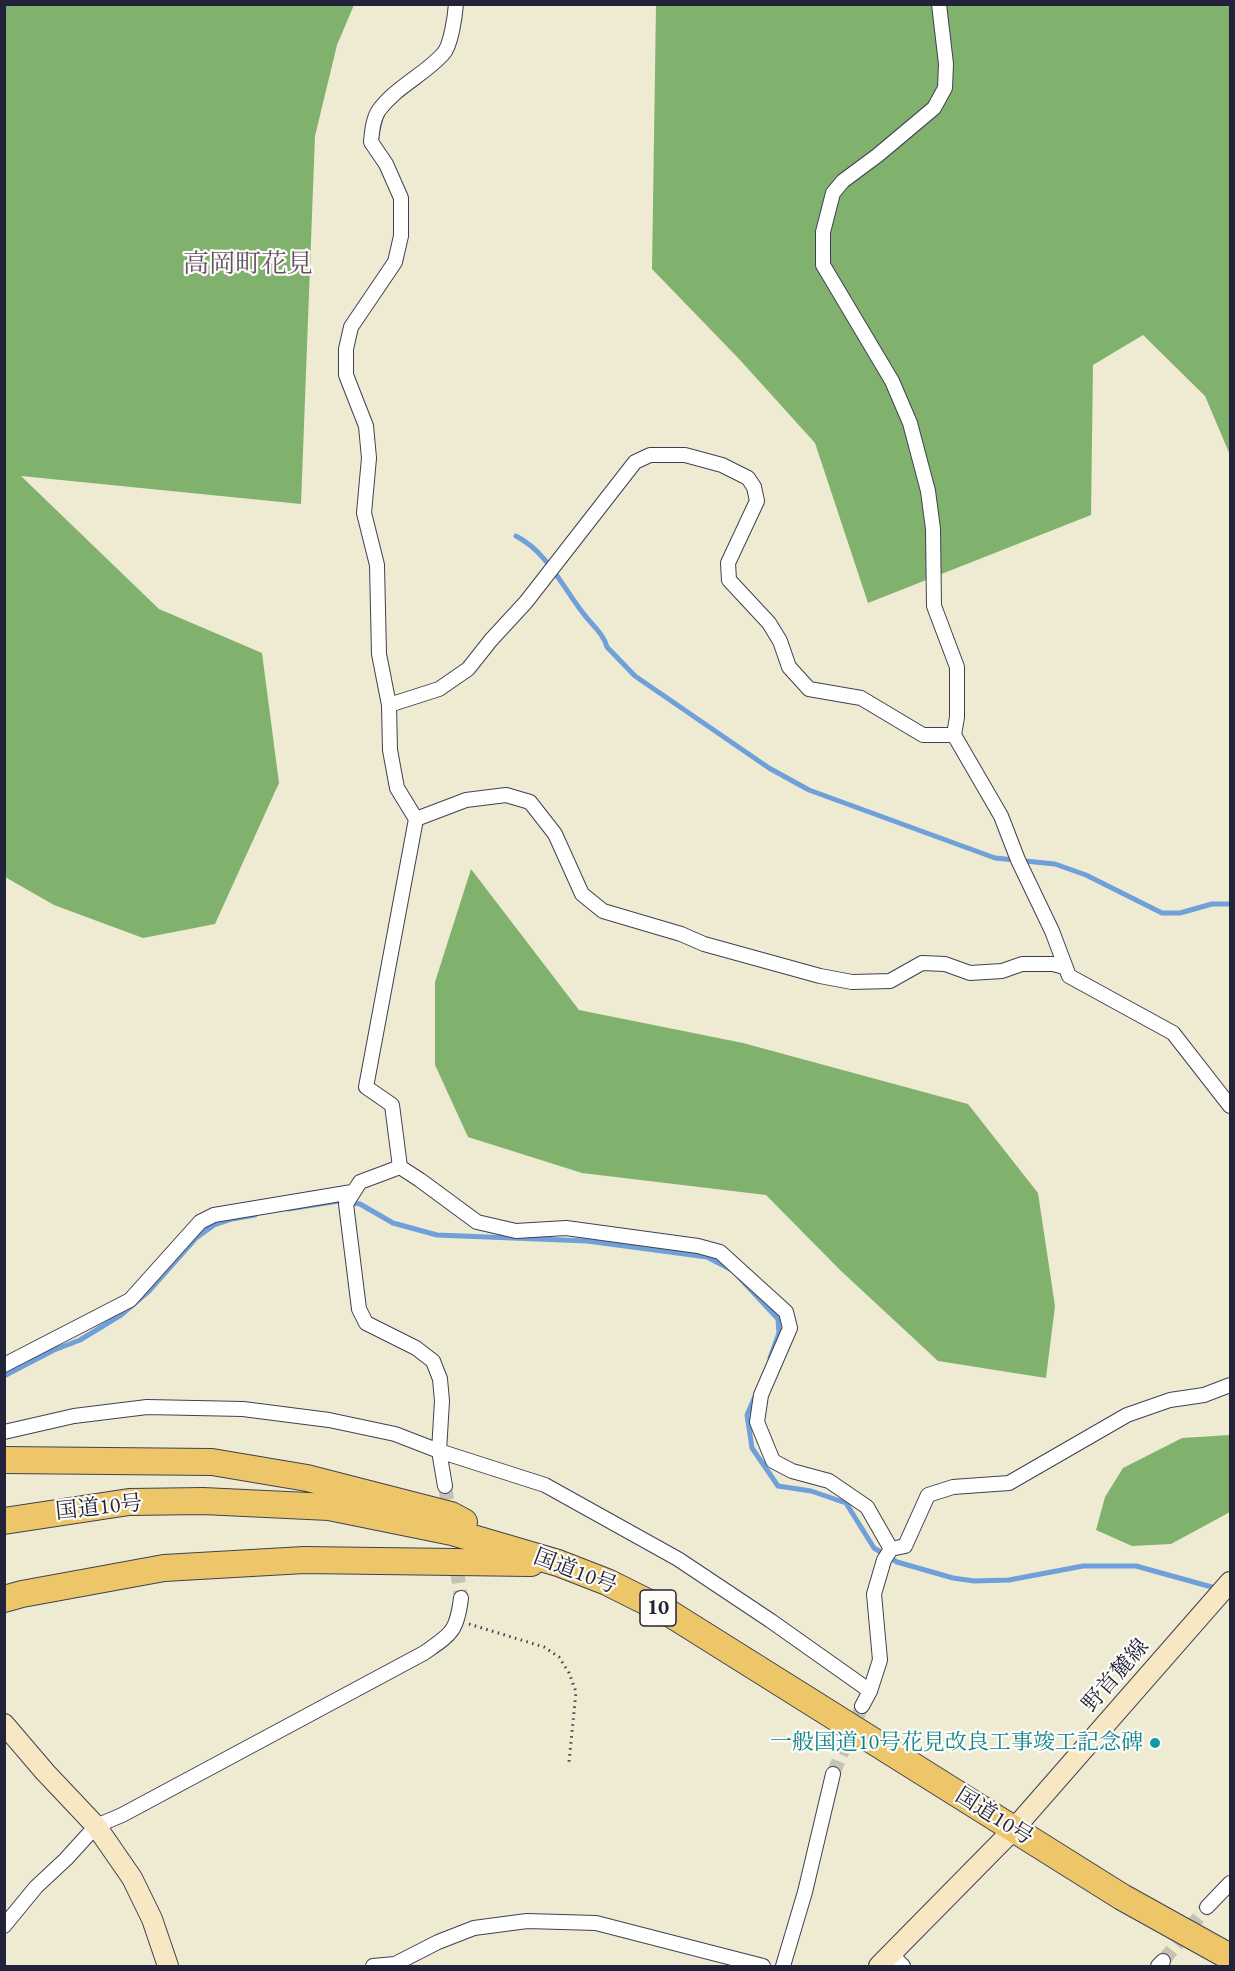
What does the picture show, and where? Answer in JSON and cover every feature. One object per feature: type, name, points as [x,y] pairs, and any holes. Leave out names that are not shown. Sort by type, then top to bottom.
[{"type":"highway","points":[[4,1460],[212,1462],[307,1478],[451,1515],[512,1549]]},
{"type":"highway","name":"国道10号","points":[[4,1521],[129,1502],[203,1501],[328,1507],[452,1532],[558,1563],[607,1582],[669,1613],[1122,1897],[1230,1957]]},
{"type":"highway","points":[[4,1599],[164,1568],[304,1560],[558,1563]]},
{"type":"street","points":[[399,1167],[392,1106],[366,1087],[416,819],[397,788],[390,750],[389,705],[379,654],[377,565],[364,513],[369,458],[366,426],[346,375],[346,349],[351,327],[395,262],[401,236],[401,198],[386,164],[371,142],[374,123],[378,111],[404,85],[445,53],[456,4]]},
{"type":"street","points":[[939,4],[946,64],[945,88],[934,108],[843,181],[833,193],[823,232],[823,265],[892,381],[910,423],[928,491],[933,529],[934,606],[957,668],[957,717],[954,735],[1001,816],[1018,860],[1052,931],[1064,967],[1069,976],[1173,1032],[1230,1106]]},
{"type":"street","points":[[389,705],[439,689],[468,669],[526,602],[635,462],[650,455],[685,455],[722,465],[748,478],[754,487],[757,501],[728,563],[729,580],[769,623],[780,641],[789,668],[809,689],[861,698],[924,735],[954,735]]},
{"type":"street","points":[[416,819],[466,800],[506,795],[530,802],[555,834],[582,894],[603,911],[681,933],[704,944],[820,976],[852,982],[890,981],[922,963],[945,964],[969,973],[1002,972],[1022,964],[1053,964],[1064,967]]},
{"type":"street","points":[[399,1167],[360,1182],[346,1204],[359,1309],[366,1323],[416,1348],[433,1361],[440,1378],[442,1401],[439,1451],[445,1486]]},
{"type":"street","points":[[399,1167],[477,1222],[516,1231],[566,1228],[698,1246],[720,1252],[786,1312],[790,1328],[761,1395],[757,1422],[773,1461],[792,1471],[829,1481],[867,1507],[891,1549]]},
{"type":"street","points":[[4,1365],[130,1300],[200,1222],[214,1215],[352,1192]]},
{"type":"street","points":[[861,1706],[870,1691],[880,1660],[874,1594],[884,1560],[891,1549],[905,1546],[928,1495],[953,1487],[1009,1483],[1127,1415],[1170,1400],[1204,1395],[1230,1385]]},
{"type":"street","points":[[4,1432],[74,1416],[147,1407],[243,1409],[328,1419],[395,1434],[439,1451],[545,1485],[678,1559],[870,1691]]},
{"type":"street","name":"野首麓線","points":[[891,1962],[1013,1830],[1230,1582]]},
{"type":"street","points":[[4,1926],[36,1887],[96,1826],[122,1815],[424,1653],[450,1635],[458,1620],[462,1598]]},
{"type":"street","points":[[4,1724],[96,1826],[132,1878],[152,1919],[168,1966]]},
{"type":"street","points":[[783,1966],[805,1892],[833,1774]]},
{"type":"street","points":[[1207,1907],[1230,1883]]},
{"type":"street","points":[[373,1966],[395,1964],[438,1942],[474,1928],[527,1921],[596,1923],[763,1966]]},
{"type":"path","points":[[458,1620],[544,1647],[559,1657],[569,1672],[576,1692],[569,1762]]},
{"type":"green space","points":[[5,4],[354,5],[337,45],[315,136],[301,504],[21,476],[159,609],[262,653],[279,783],[215,924],[143,938],[54,905],[5,877]]},
{"type":"green space","points":[[656,5],[1230,5],[1230,455],[1205,396],[1143,335],[1093,365],[1091,515],[868,603],[815,443],[740,360],[652,269]]},
{"type":"green space","points":[[471,869],[579,1010],[743,1043],[968,1104],[1038,1193],[1055,1306],[1046,1378],[938,1361],[840,1270],[766,1195],[582,1173],[468,1137],[435,1065],[435,982]]},
{"type":"green space","points":[[1230,1435],[1230,1512],[1171,1544],[1132,1546],[1096,1530],[1105,1497],[1123,1468],[1182,1438]]},
{"type":"waterway","points":[[516,536],[537,551],[545,560],[600,633],[607,647],[635,676],[769,768],[809,790],[995,858],[1055,864],[1086,875],[1162,913],[1180,913],[1212,904],[1230,904]]},
{"type":"waterway","points":[[288,1209],[339,1201],[360,1204],[393,1223],[437,1235],[587,1241],[707,1257],[732,1270]]},
{"type":"waterway","points":[[4,1376],[54,1350],[80,1340],[121,1315],[149,1291],[196,1238],[214,1225],[255,1215]]},
{"type":"waterway","points":[[738,1276],[778,1319],[779,1333],[770,1358]]},
{"type":"waterway","points":[[756,1394],[747,1415],[752,1448],[778,1486],[811,1491],[846,1503],[874,1548],[897,1562],[953,1578],[974,1581],[1009,1580],[1083,1566],[1136,1566],[1219,1589]]},
{"type":"tunnel","points":[[445,1486],[461,1598]]},
{"type":"tunnel","points":[[833,1774],[862,1706]]},
{"type":"tunnel","points":[[1163,1961],[1207,1907]]},
{"type":"place","name":"一般国道10号花見改良工事竣工記念碑","points":[[1155,1743]]},
{"type":"district","name":"高岡町花見","points":[[248,265]]}]
